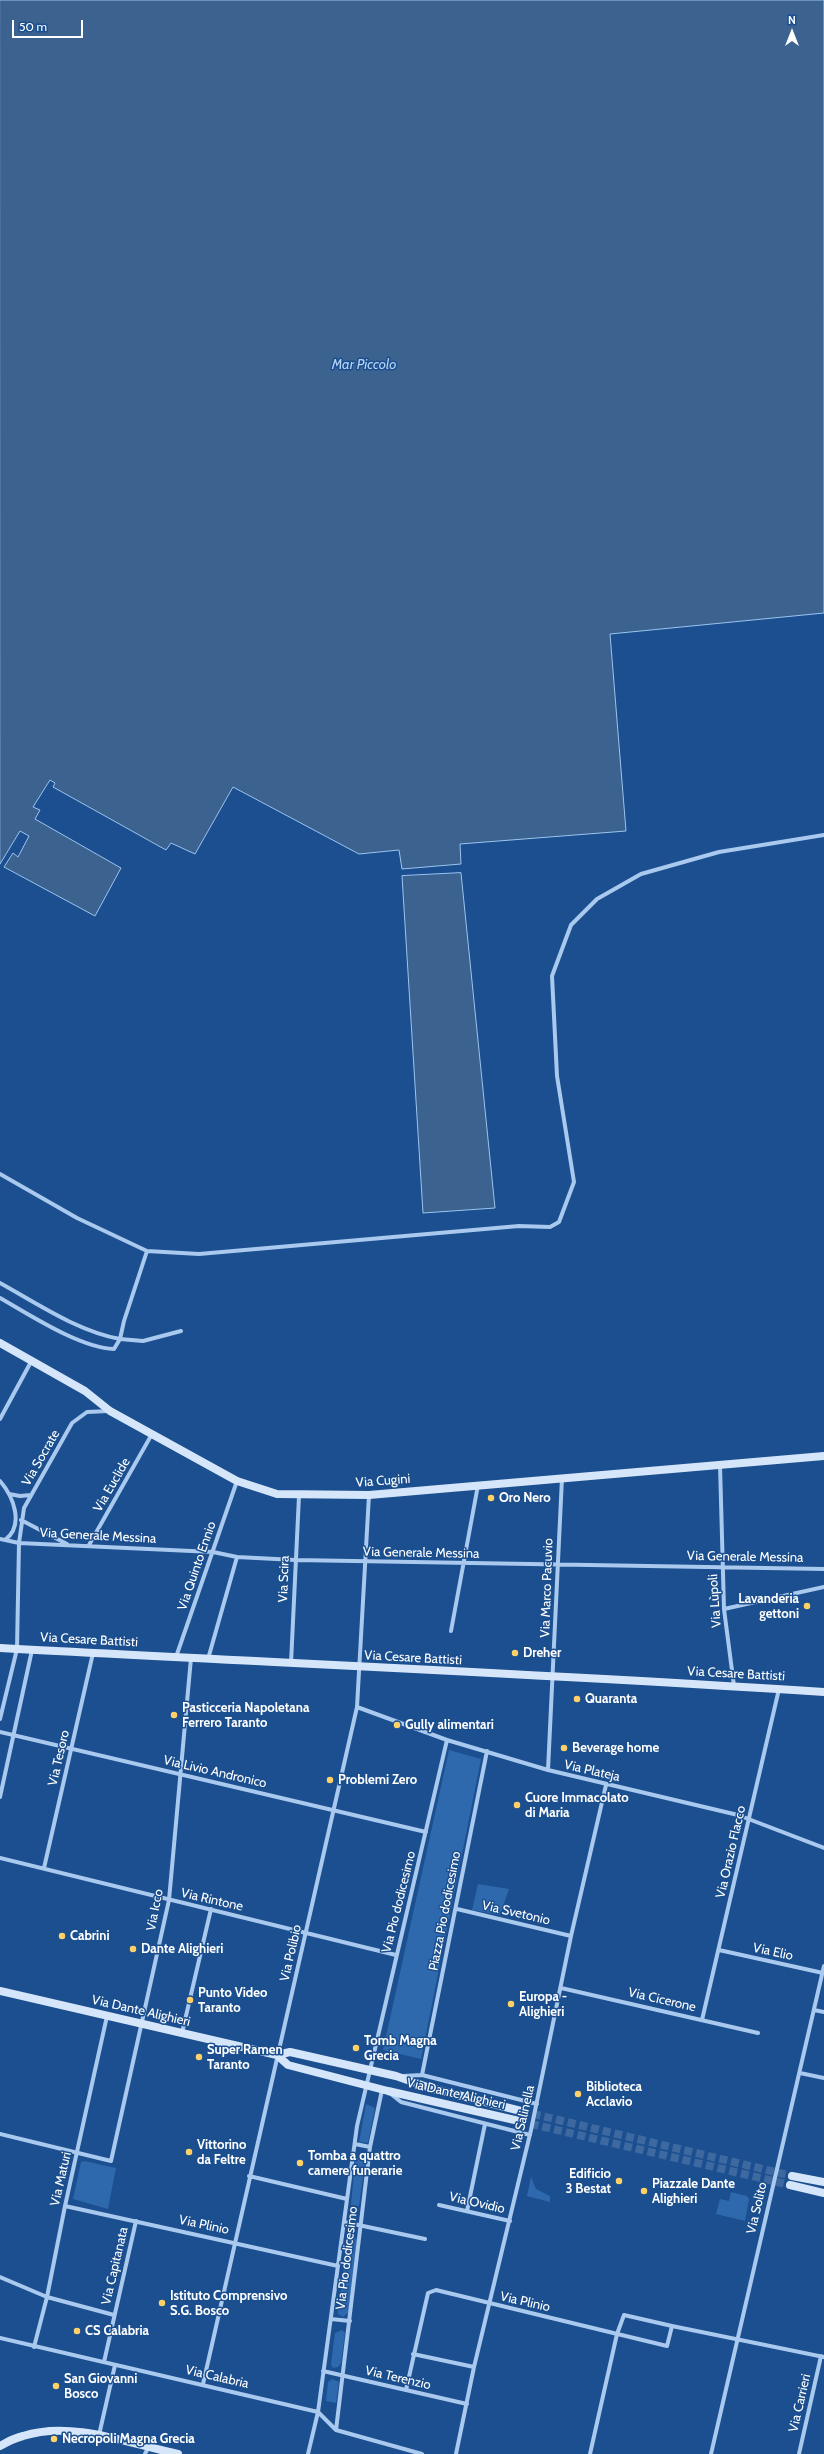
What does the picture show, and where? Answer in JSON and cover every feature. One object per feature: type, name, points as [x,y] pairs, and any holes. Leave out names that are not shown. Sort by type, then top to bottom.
[{"type":"main road","name":"Via Cugini","points":[[0,1343],[85,1391],[110,1411],[237,1481],[277,1494],[299,1496],[369,1495],[824,1456]]},
{"type":"main road","name":"Via Cesare Battisti","points":[[0,1648],[360,1667],[553,1675],[824,1692]]},
{"type":"main road","name":"Via Dante Alighieri","points":[[0,1991],[277,2055],[290,2052],[371,2070],[396,2076],[430,2088],[521,2111]]},
{"type":"main road","name":"Via Dante Alighieri","points":[[277,2055],[288,2066],[385,2090],[519,2120]]},
{"type":"main road","points":[[792,2176],[824,2182]]},
{"type":"main road","points":[[790,2185],[824,2193]]},
{"type":"main road","points":[[0,2446],[23,2435],[67,2430],[99,2435],[146,2451],[178,2454]]},
{"type":"street","points":[[0,1174],[77,1218],[147,1251],[199,1254],[519,1226],[550,1227],[559,1222],[574,1182],[557,1076],[552,976],[571,925],[597,899],[641,874],[719,852],[824,835]]},
{"type":"street","points":[[0,1298],[42,1322],[99,1349],[114,1349],[120,1339],[124,1321],[147,1251]]},
{"type":"street","points":[[0,1283],[54,1313],[100,1335],[143,1341],[181,1331]]},
{"type":"street","points":[[0,1419],[32,1360]]},
{"type":"street","name":"Via Socrate","points":[[0,1719],[17,1649],[19,1543],[21,1520],[31,1495],[72,1423],[87,1412],[110,1411]]},
{"type":"street","name":"Via Euclide","points":[[89,1545],[152,1434]]},
{"type":"street","name":"Via Lùpoli","points":[[720,1465],[724,1609],[734,1686]]},
{"type":"street","name":"Via Marco Pacuvio","points":[[548,1770],[562,1478]]},
{"type":"street","points":[[0,1481],[9,1494],[15,1508],[14,1529],[5,1540]]},
{"type":"street","name":"Via Quinto Ennio","points":[[176,1657],[237,1481]]},
{"type":"street","points":[[451,1631],[478,1485]]},
{"type":"street","points":[[9,1494],[20,1496],[31,1495]]},
{"type":"street","name":"Via Polibio","points":[[202,2384],[306,1933],[332,1810],[357,1707],[369,1495]]},
{"type":"street","name":"Via Scira","points":[[291,1663],[299,1496]]},
{"type":"street","points":[[21,1520],[68,1544]]},
{"type":"street","name":"Via Generale Messina","points":[[0,1539],[19,1543],[68,1544],[213,1552],[237,1557],[295,1560],[463,1564],[824,1568]]},
{"type":"street","points":[[208,1659],[237,1557]]},
{"type":"street","points":[[724,1609],[824,1587]]},
{"type":"street","points":[[0,1797],[32,1650]]},
{"type":"street","name":"Via Tesoro","points":[[44,1868],[94,1652]]},
{"type":"street","name":"Via Icco","points":[[77,2153],[111,2161],[169,1900],[191,1658]]},
{"type":"street","name":"Via Orazio Flacco","points":[[702,2020],[779,1689]]},
{"type":"street","name":"Via Plateja","points":[[357,1707],[447,1740],[548,1770],[749,1818],[824,1848]]},
{"type":"street","name":"Via Livio Andronico","points":[[0,1732],[426,1832]]},
{"type":"street","name":"Via Pio dodicesimo","points":[[308,2454],[318,2412],[355,2144],[396,1955],[447,1740]]},
{"type":"street","name":"Piazza Pio dodicesimo","points":[[422,2075],[457,1909],[487,1751]]},
{"type":"street","name":"Via Salinella","points":[[456,2454],[474,2367],[537,2104],[571,1936],[606,1785]]},
{"type":"street","name":"Via Rintone","points":[[0,1858],[396,1955]]},
{"type":"street","points":[[182,2033],[211,1909]]},
{"type":"street","name":"Via Svetonio","points":[[457,1909],[571,1936]]},
{"type":"street","name":"Via Elio","points":[[719,1950],[823,1973]]},
{"type":"street","name":"Via Solìto","points":[[711,2454],[824,1966]]},
{"type":"street","name":"Via Cicerone","points":[[561,1988],[758,2033]]},
{"type":"street","points":[[814,2010],[824,2012]]},
{"type":"street","name":"Via Maturi","points":[[34,2347],[47,2297],[65,2206],[107,2016]]},
{"type":"street","points":[[800,2073],[824,2078]]},
{"type":"street","name":"Via Dante Alighieri","points":[[396,2076],[422,2075],[537,2104]]},
{"type":"street","name":"Via Pio dodicesimo","points":[[336,2430],[344,2376],[370,2147],[385,2090]]},
{"type":"street","name":"Via Dante Alighieri","points":[[385,2090],[401,2102],[530,2135]]},
{"type":"street","name":"Via Dante Alighieri","points":[[467,2211],[485,2124]]},
{"type":"street","points":[[0,2134],[77,2153]]},
{"type":"street","points":[[355,2144],[370,2147]]},
{"type":"street","points":[[249,2176],[347,2199]]},
{"type":"street","name":"Via Ovidio","points":[[439,2205],[510,2221]]},
{"type":"street","name":"Via Plinio","points":[[65,2206],[338,2266]]},
{"type":"street","name":"Via Capitanata","points":[[104,2362],[136,2221]]},
{"type":"street","points":[[344,2222],[361,2224],[425,2239]]},
{"type":"street","points":[[0,2278],[47,2297],[114,2315]]},
{"type":"street","name":"Via Plinio","points":[[413,2354],[428,2293],[436,2290],[667,2346],[672,2326]]},
{"type":"street","points":[[590,2454],[617,2334],[624,2315],[823,2356]]},
{"type":"street","points":[[331,2319],[350,2321]]},
{"type":"street","name":"Via Calabria","points":[[0,2338],[318,2412]]},
{"type":"street","points":[[406,2390],[413,2354],[474,2367]]},
{"type":"street","name":"Via Carrieri","points":[[799,2454],[823,2356]]},
{"type":"street","points":[[99,2435],[115,2365]]},
{"type":"street","name":"Via Terenzio","points":[[323,2371],[467,2404]]},
{"type":"street","points":[[318,2412],[336,2430],[422,2454]]},
{"type":"shaded area","points":[[449,1750],[481,1759],[421,2059],[383,2050]]},
{"type":"shaded area","points":[[478,1884],[509,1889],[500,1915],[472,1910]]},
{"type":"shaded area","points":[[366,2104],[375,2108],[368,2143],[359,2142]]},
{"type":"shaded area","points":[[358,2158],[365,2162],[359,2206],[351,2205],[355,2161]]},
{"type":"shaded area","points":[[84,2161],[116,2168],[108,2209],[73,2199],[81,2162]]},
{"type":"shaded area","points":[[531,2177],[536,2189],[550,2196],[550,2202],[527,2196]]},
{"type":"shaded area","points":[[731,2192],[747,2196],[749,2199],[745,2221],[716,2214],[720,2199],[729,2201]]},
{"type":"shaded area","points":[[354,2236],[357,2240],[348,2313],[343,2317],[338,2314],[338,2311],[347,2243],[348,2239]]},
{"type":"shaded area","points":[[342,2330],[345,2333],[341,2363],[338,2367],[333,2368],[331,2364],[335,2333]]},
{"type":"shaded area","points":[[332,2379],[339,2382],[336,2403],[326,2401],[328,2382]]},
{"type":"water","name":"Mar Piccolo","points":[[0,0],[824,0],[824,613],[610,634],[626,831],[460,844],[461,864],[402,869],[399,850],[359,854],[233,787],[195,854],[171,843],[166,850],[53,787],[55,783],[50,780],[33,807],[40,810],[35,819],[121,868],[95,916],[4,867],[13,853],[18,857],[29,836],[20,831],[0,864]]},
{"type":"water","points":[[461,873],[495,1208],[423,1213],[402,876]]},
{"type":"tunnel","points":[[521,2111],[792,2176]]},
{"type":"tunnel","points":[[519,2121],[790,2185]]},
{"type":"place","name":"Oro Nero","points":[[491,1498]]},
{"type":"place","name":"Lavanderia gettoni","points":[[807,1606]]},
{"type":"place","name":"Dreher","points":[[515,1653]]},
{"type":"place","name":"Quaranta","points":[[577,1699]]},
{"type":"place","name":"Pasticceria Napoletana Ferrero Taranto","points":[[174,1715]]},
{"type":"place","name":"Gully alimentari","points":[[397,1725]]},
{"type":"place","name":"Beverage home","points":[[564,1748]]},
{"type":"place","name":"Problemi Zero","points":[[330,1780]]},
{"type":"place","name":"Cuore Immacolato di Maria","points":[[517,1805]]},
{"type":"place","name":"Cabrini","points":[[62,1936]]},
{"type":"place","name":"Dante Alighieri","points":[[133,1949]]},
{"type":"place","name":"Punto Video Taranto","points":[[190,2000]]},
{"type":"place","name":"Europa - Alighieri","points":[[511,2004]]},
{"type":"place","name":"Tomb Magna Grecia","points":[[356,2048]]},
{"type":"place","name":"Super Ramen Taranto","points":[[199,2057]]},
{"type":"place","name":"Biblioteca Acclavio","points":[[578,2094]]},
{"type":"place","name":"Vittorino da Feltre","points":[[189,2152]]},
{"type":"place","name":"Tomba a quattro camere funerarie","points":[[300,2163]]},
{"type":"place","name":"Edificio 3 Bestat","points":[[619,2181]]},
{"type":"place","name":"Piazzale Dante Alighieri","points":[[644,2191]]},
{"type":"place","name":"Istituto Comprensivo S.G. Bosco","points":[[162,2303]]},
{"type":"place","name":"CS Calabria","points":[[77,2331]]},
{"type":"place","name":"San Giovanni Bosco","points":[[56,2386]]},
{"type":"place","name":"Necropoli Magna Grecia","points":[[54,2439]]}]
